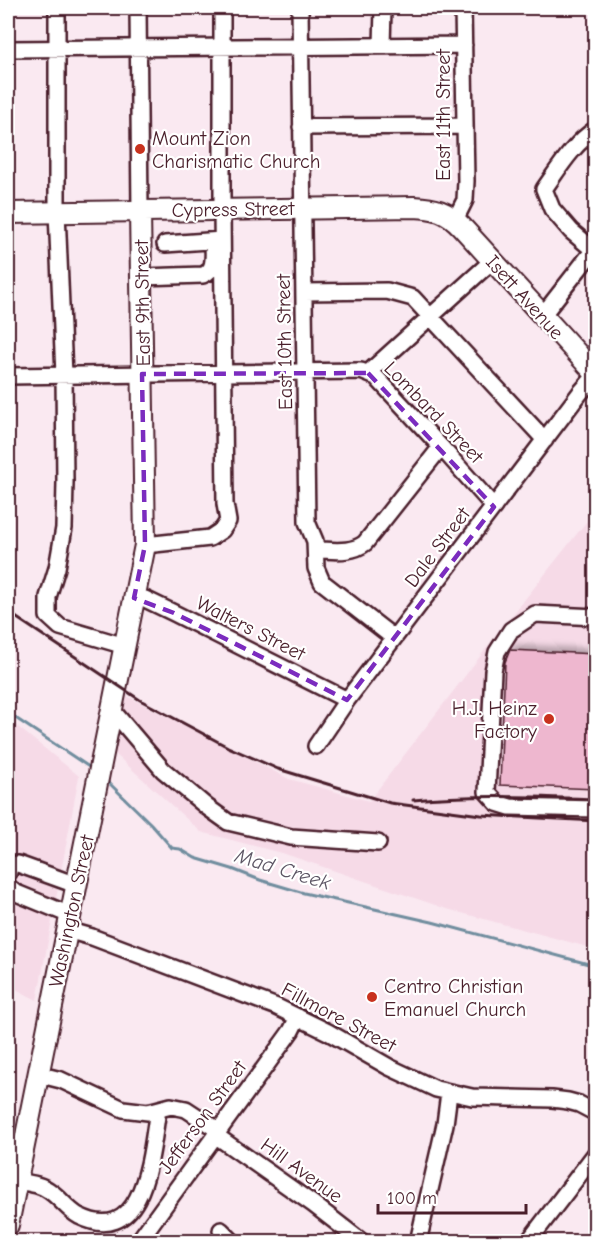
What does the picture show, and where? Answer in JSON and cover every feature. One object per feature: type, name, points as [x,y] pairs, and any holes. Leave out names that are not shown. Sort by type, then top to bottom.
[{"type":"main road","name":"Cypress Street","points":[[8,213],[434,208],[455,220]]},
{"type":"main road","name":"East 9th Street","points":[[134,598],[145,545],[140,211]]},
{"type":"main road","name":"Isett Avenue","points":[[455,220],[596,374]]},
{"type":"main road","name":"Washington Street","points":[[8,1225],[16,1181],[16,1144],[37,1074],[134,598]]},
{"type":"street","points":[[57,8],[57,212],[64,375],[63,528],[57,568],[48,597],[48,616],[60,627],[125,645]]},
{"type":"street","name":"East 9th Street","points":[[138,8],[140,211]]},
{"type":"street","points":[[142,277],[203,275],[212,269],[222,210],[222,8]]},
{"type":"street","name":"East 10th Street","points":[[300,8],[307,522],[316,550],[316,568],[322,582],[394,638]]},
{"type":"street","points":[[382,8],[382,46]]},
{"type":"street","name":"East 11th Street","points":[[455,220],[465,200],[463,8]]},
{"type":"street","points":[[8,49],[464,45]]},
{"type":"street","points":[[301,127],[465,126]]},
{"type":"street","points":[[542,316],[595,249],[582,242],[570,231],[552,209],[544,189],[565,160],[589,133],[596,129]]},
{"type":"street","points":[[165,244],[218,240]]},
{"type":"street","points":[[145,545],[210,538],[222,530],[228,521],[225,504],[224,374],[218,240]]},
{"type":"street","points":[[368,373],[492,261]]},
{"type":"street","points":[[304,291],[387,291],[413,298],[544,440]]},
{"type":"street","name":"Lombard Street","points":[[8,376],[361,371],[376,377],[494,507]]},
{"type":"street","name":"Dale Street","points":[[315,746],[334,722],[347,700],[596,374]]},
{"type":"street","points":[[316,550],[358,548],[441,447]]},
{"type":"street","name":"Walters Street","points":[[134,598],[145,599],[347,700]]},
{"type":"street","points":[[596,617],[535,614],[511,630],[497,652],[493,671],[487,792],[497,803],[510,807],[596,809]]},
{"type":"street","points":[[112,711],[164,770],[228,822],[291,837],[378,843]]},
{"type":"street","points":[[8,874],[11,865],[18,864],[76,885]]},
{"type":"street","name":"Fillmore Street","points":[[8,886],[14,892],[92,937],[229,987],[298,1017],[415,1081],[449,1093],[490,1098],[552,1099],[579,1104],[596,1113]]},
{"type":"street","name":"Jefferson Street","points":[[141,1241],[291,1031],[298,1017]]},
{"type":"street","name":"Hill Avenue","points":[[37,1074],[61,1080],[123,1109],[148,1112],[171,1106],[186,1109],[363,1242]]},
{"type":"street","points":[[418,1242],[445,1124],[449,1093]]},
{"type":"street","points":[[16,1181],[42,1186],[69,1209],[86,1219],[107,1223],[119,1220],[138,1201],[144,1188],[158,1110]]},
{"type":"street","points":[[528,1242],[596,1153]]},
{"type":"street","points":[[221,1230],[233,1242]]},
{"type":"highlighted area","points":[[368,373],[494,507],[347,700],[174,613],[134,598],[145,545],[142,374]]},
{"type":"shaded area","points":[[595,511],[595,949],[447,909],[285,854],[201,832],[113,752],[125,695],[289,779],[369,801]]},
{"type":"shaded area","points":[[8,719],[79,776],[37,1000],[8,985]]},
{"type":"building","name":"H.J. Heinz Factory","points":[[510,650],[596,654],[596,789],[500,785],[505,662]]},
{"type":"waterway","name":"Mad Creek","points":[[8,713],[92,769]]},
{"type":"waterway","name":"Mad Creek","points":[[106,780],[172,848],[180,849],[195,858],[304,893],[432,922],[596,966]]},
{"type":"railway","points":[[8,612],[140,700],[228,747],[278,769],[390,803],[481,815],[596,821]]},
{"type":"railway","points":[[413,800],[481,797],[596,799]]},
{"type":"place","name":"Mount Zion Charismatic Church","points":[[140,149]]},
{"type":"place","name":"H.J. Heinz Factory","points":[[549,719]]},
{"type":"place","name":"Centro Christian Emanuel Church","points":[[372,997]]}]
